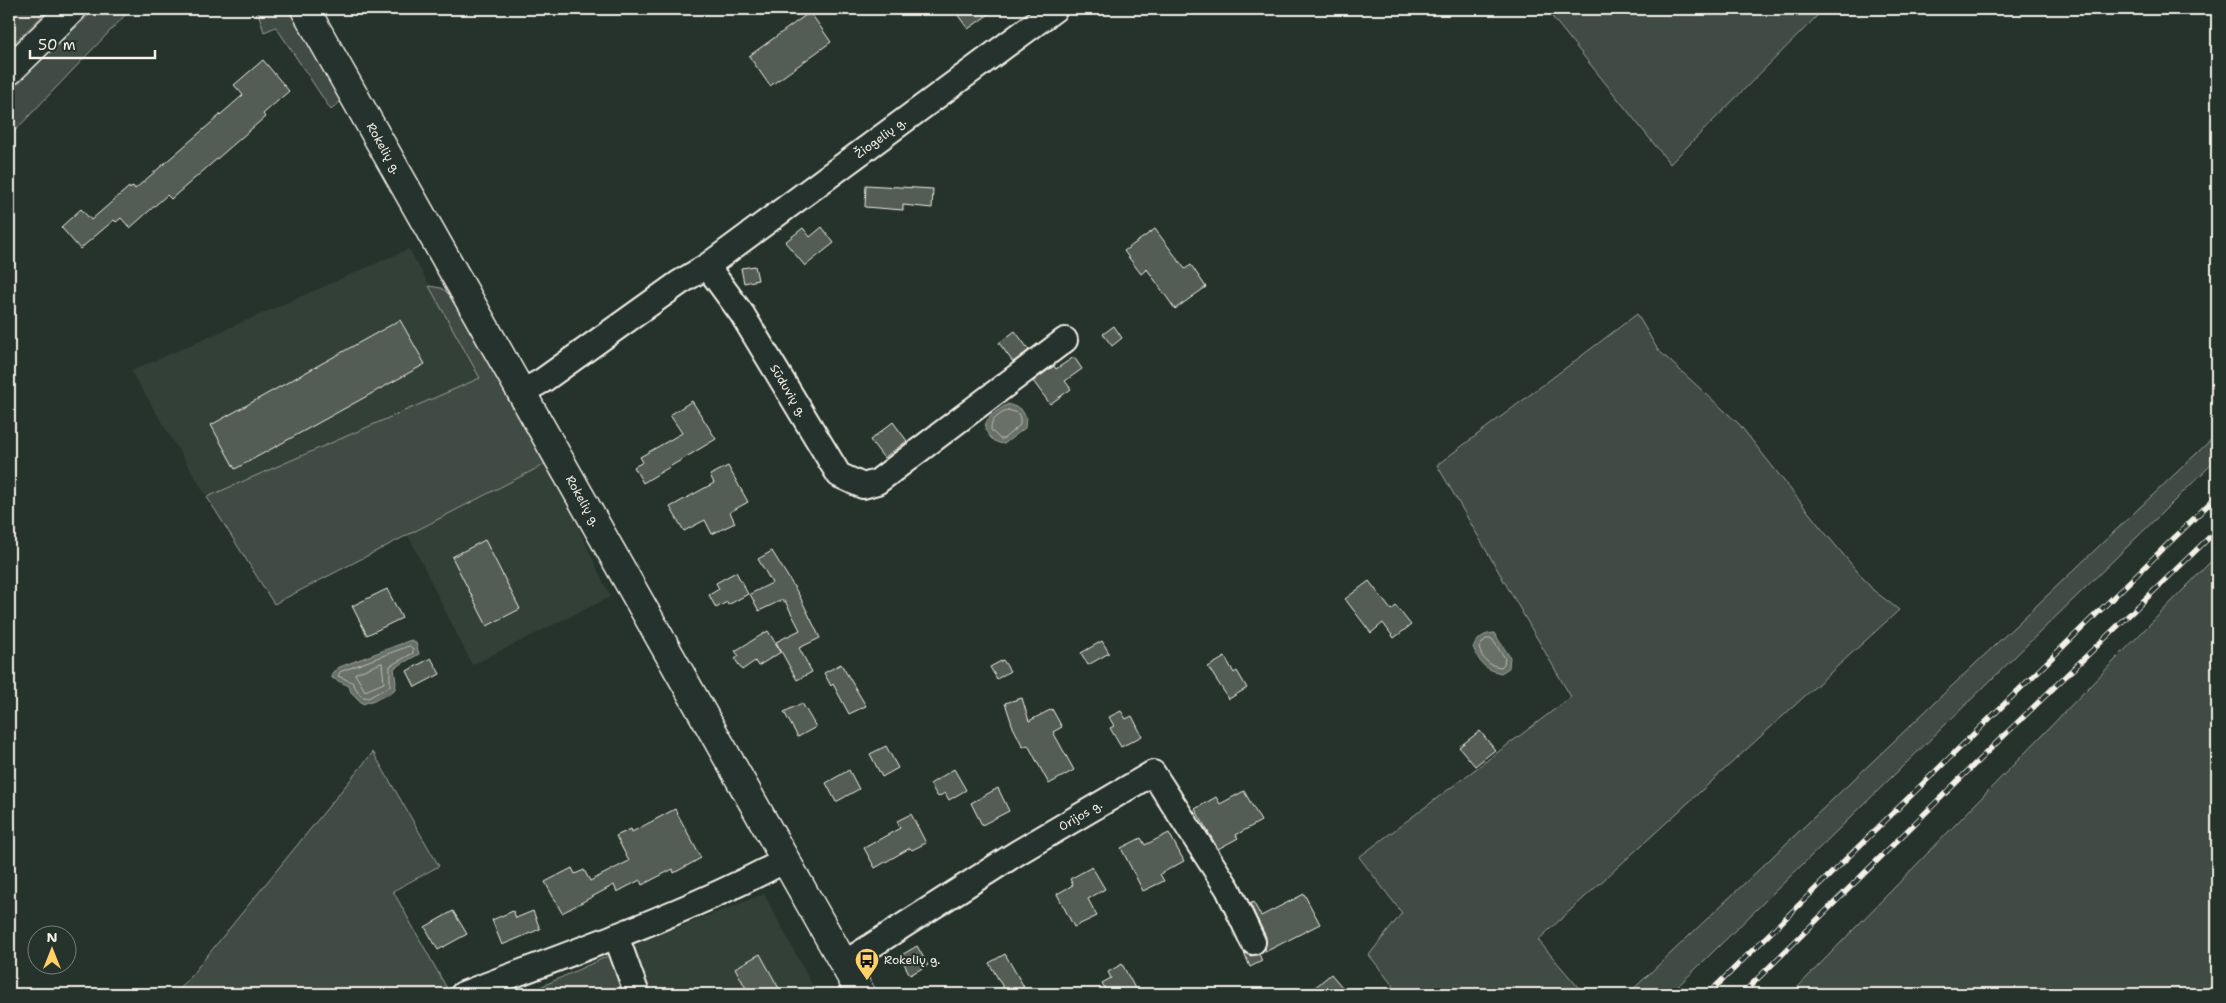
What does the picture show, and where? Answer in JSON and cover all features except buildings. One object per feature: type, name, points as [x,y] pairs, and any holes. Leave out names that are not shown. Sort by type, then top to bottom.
[{"type":"main road","points":[[9,71],[72,9]]},
{"type":"main road","name":"Rokelių g.","points":[[305,9],[784,861],[861,994]]},
{"type":"street","name":"Žiogelių g.","points":[[707,266],[1055,9]]},
{"type":"street","points":[[520,393],[542,380],[707,266]]},
{"type":"street","name":"Sūduvių g.","points":[[707,266],[742,314],[839,475],[863,486],[877,482],[1065,340]]},
{"type":"street","name":"Orijos g.","points":[[844,964],[1017,853],[1152,773],[1228,889],[1253,942]]},
{"type":"street","points":[[463,994],[616,936],[746,881],[784,861]]},
{"type":"street","points":[[616,936],[637,994]]},
{"type":"shaded area","points":[[16,9],[49,9],[9,48],[9,15]]},
{"type":"shaded area","points":[[95,9],[131,9],[9,137],[9,91]]},
{"type":"shaded area","points":[[257,9],[290,9],[341,101],[331,110],[276,27],[264,32]]},
{"type":"shaded area","points":[[1546,9],[1824,9],[1670,164]]},
{"type":"shaded area","points":[[409,249],[481,378],[207,497],[131,371]]},
{"type":"shaded area","points":[[429,286],[441,288],[449,294],[549,462],[274,604],[207,497],[480,378]]},
{"type":"shaded area","points":[[1637,314],[1658,350],[1739,424],[1821,528],[1873,590],[1899,610],[1538,940],[1584,994],[1384,994],[1393,986],[1369,955],[1402,913],[1359,857],[1571,697],[1437,465]]},
{"type":"shaded area","points":[[2217,434],[2217,459],[1670,994],[1628,994]]},
{"type":"shaded area","points":[[549,462],[610,597],[472,665],[408,535]]},
{"type":"shaded area","points":[[2217,555],[2217,994],[1791,994]]},
{"type":"shaded area","points":[[373,752],[439,866],[393,891],[450,994],[176,994]]},
{"type":"shaded area","points":[[764,894],[817,994],[649,994],[632,945]]},
{"type":"shaded area","points":[[632,945],[649,994],[525,994]]},
{"type":"water","points":[[1008,404],[1021,409],[1026,417],[1025,428],[1004,444],[991,438],[986,425],[990,416]]},
{"type":"water","points":[[1494,633],[1510,657],[1509,668],[1501,673],[1490,670],[1483,665],[1473,647],[1481,637]]},
{"type":"water","points":[[411,640],[416,643],[419,654],[394,668],[396,683],[395,689],[390,694],[363,704],[351,692],[349,686],[332,678],[332,673],[337,668]]},
{"type":"railway","points":[[1708,994],[2217,496]]},
{"type":"railway","points":[[1742,994],[1986,753],[2217,530]]},
{"type":"place","name":"Rokelių g.","points":[[867,981]]}]
